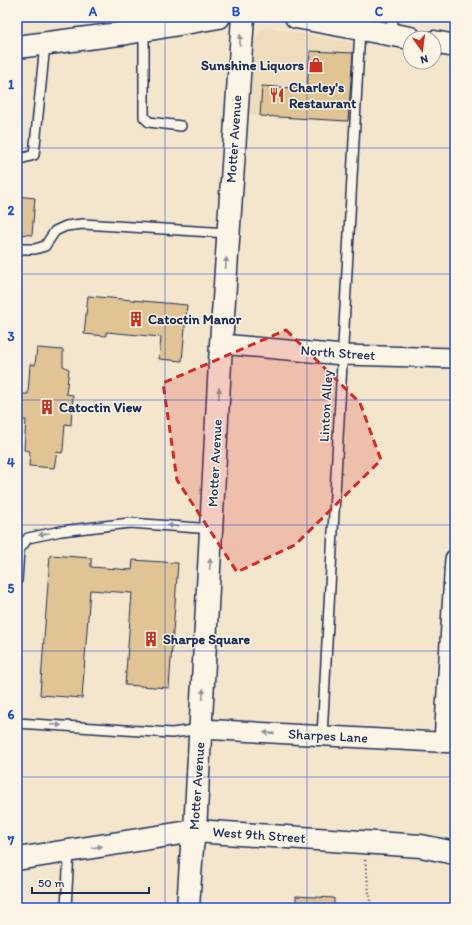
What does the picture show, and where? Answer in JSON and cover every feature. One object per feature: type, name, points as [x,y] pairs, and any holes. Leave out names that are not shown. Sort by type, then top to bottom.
[{"type":"main road","points":[[17,47],[144,30],[219,17]]},
{"type":"main road","name":"Motter Avenue","points":[[188,908],[192,847],[196,831],[221,344],[243,17]]},
{"type":"main road","points":[[296,17],[360,28],[398,30]]},
{"type":"main road","points":[[442,44],[455,46]]},
{"type":"main road","name":"West 9th Street","points":[[17,859],[196,831],[421,846],[455,853]]},
{"type":"street","name":"North Street","points":[[221,344],[343,355],[455,358]]},
{"type":"street","points":[[450,742],[455,559]]},
{"type":"street","name":"Sharpes Lane","points":[[201,729],[450,742]]},
{"type":"lane","name":"Linton Alley","points":[[322,736],[360,28]]},
{"type":"lane","points":[[144,30],[144,117],[149,122],[181,126]]},
{"type":"lane","points":[[17,160],[34,155],[45,44]]},
{"type":"lane","points":[[17,248],[35,249],[45,246],[55,231],[66,226],[83,224],[228,233]]},
{"type":"lane","points":[[17,580],[19,550],[28,538],[61,531],[130,523],[212,529]]},
{"type":"lane","points":[[17,723],[172,733],[201,729]]},
{"type":"lane","points":[[66,908],[70,851]]},
{"type":"path","points":[[365,859],[371,908]]},
{"type":"highlighted area","points":[[286,330],[360,403],[381,460],[295,545],[237,572],[177,480],[163,383]]},
{"type":"shaded area","points":[[269,28],[354,43],[350,123],[249,115],[254,43],[256,36],[261,30]]},
{"type":"building","points":[[310,51],[353,53],[348,121],[260,116],[262,86],[307,89]]},
{"type":"building","points":[[17,196],[35,198],[32,235],[17,234]]},
{"type":"building","name":"Catoctin Manor","points":[[88,296],[187,305],[182,361],[159,359],[161,337],[106,332],[106,336],[84,334]]},
{"type":"building","name":"Catoctin View","points":[[37,348],[63,350],[63,366],[69,369],[66,394],[73,395],[71,425],[65,424],[63,450],[62,453],[57,452],[54,468],[29,466],[30,451],[24,450],[26,420],[21,420],[22,394],[28,394],[30,364],[35,365]]},
{"type":"building","name":"Sharpe Square","points":[[50,555],[91,558],[91,567],[132,570],[133,560],[178,563],[169,688],[125,685],[132,593],[90,590],[82,698],[40,695]]},
{"type":"building","points":[[296,896],[334,898],[334,908],[296,908]]},
{"type":"place","name":"Sunshine Liquors","points":[[316,65]]},
{"type":"place","name":"Charley's Restaurant","points":[[277,95]]},
{"type":"place","name":"Catoctin Manor","points":[[136,319]]},
{"type":"place","name":"Catoctin View","points":[[47,407]]},
{"type":"place","name":"Sharpe Square","points":[[151,639]]}]
